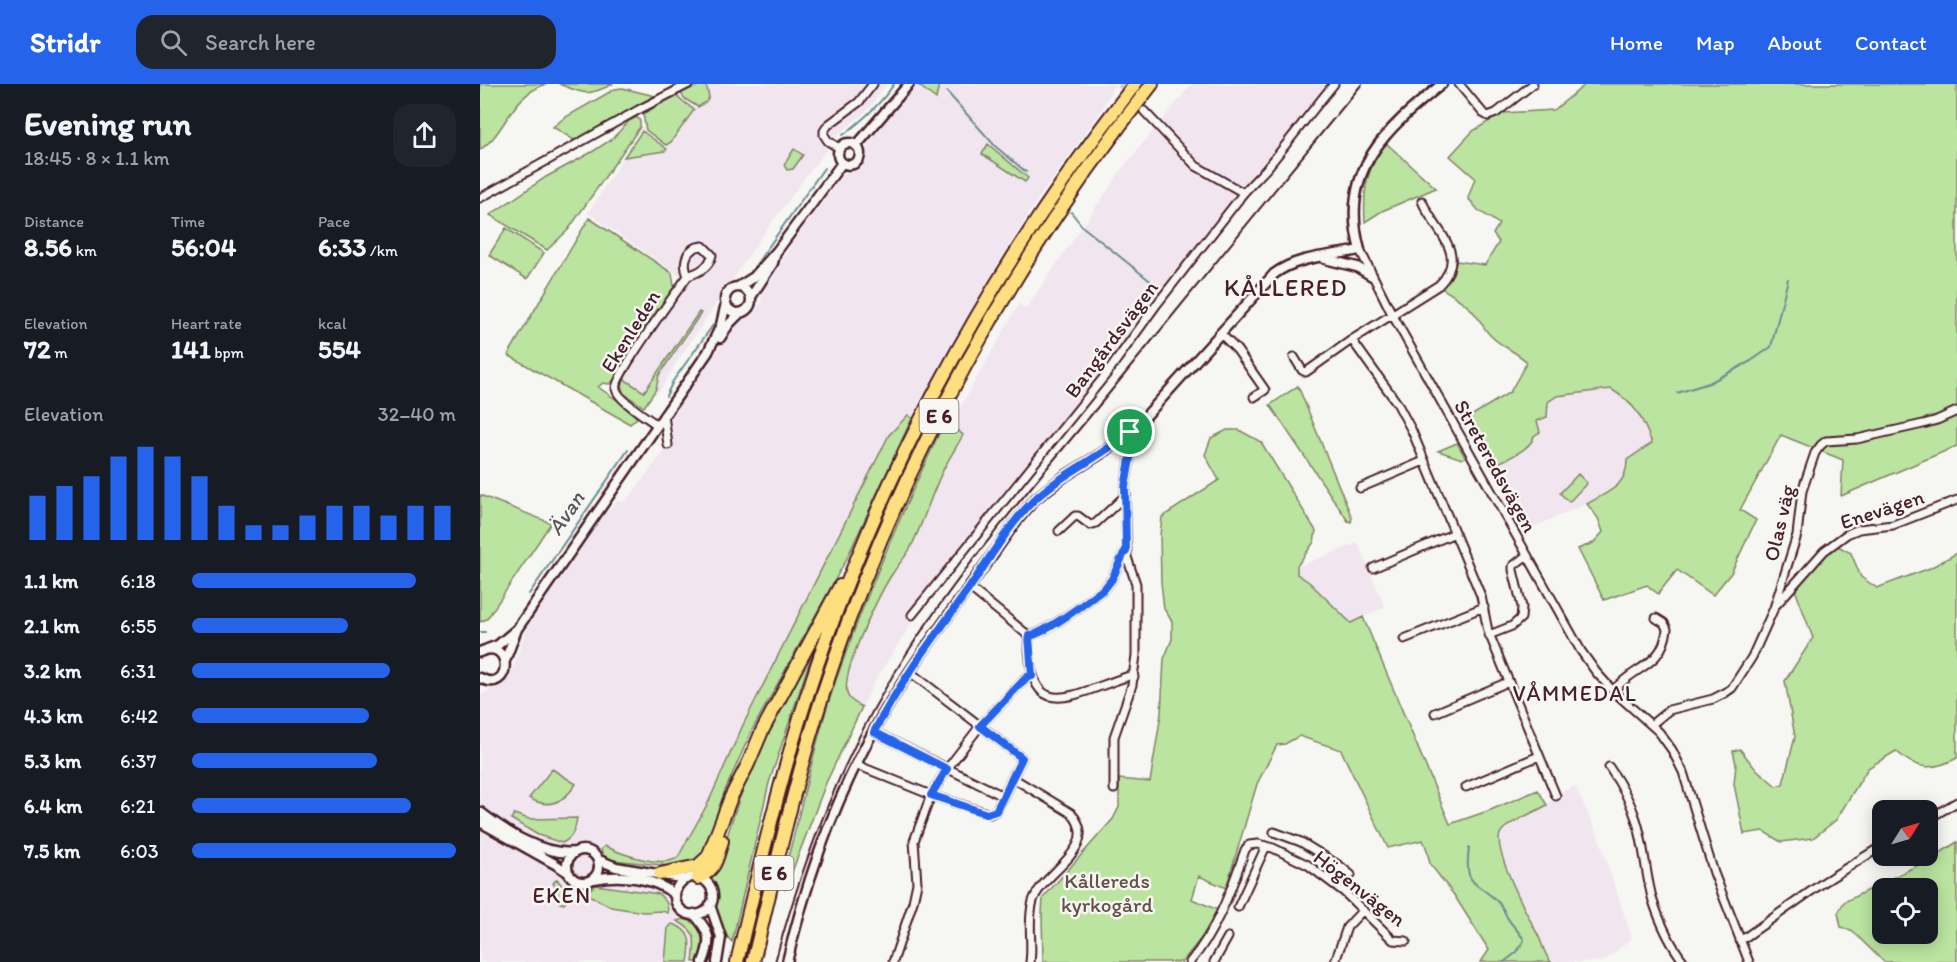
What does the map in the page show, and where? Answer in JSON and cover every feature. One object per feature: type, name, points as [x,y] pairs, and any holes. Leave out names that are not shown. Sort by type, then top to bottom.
[{"type":"highway","name":"E 6","points":[[737,962],[766,837],[800,719],[838,610],[896,469],[938,385],[1007,264],[1092,140],[1135,84]]},
{"type":"highway","name":"E 6","points":[[753,962],[796,784],[814,722],[854,607],[906,483],[951,393],[1020,272],[1102,150],[1152,84]]},
{"type":"highway","points":[[660,874],[698,866],[708,857],[731,797],[767,722],[868,535]]},
{"type":"highway","points":[[692,878],[711,870],[717,860],[746,768]]},
{"type":"street","points":[[480,198],[689,84]]},
{"type":"street","points":[[839,148],[828,141],[824,131],[828,125],[859,102],[873,84]]},
{"type":"street","points":[[856,146],[909,84]]},
{"type":"street","name":"Bangårdsvägen","points":[[912,615],[1108,372],[1242,192],[1247,190],[1267,168],[1334,84]]},
{"type":"street","points":[[787,962],[817,858],[843,794],[874,732],[910,672],[1014,524],[1034,500],[1107,450],[1146,417],[1261,287],[1278,271],[1301,260],[1360,250],[1355,224],[1355,207],[1358,182],[1363,170],[1382,139],[1392,128],[1406,113],[1442,84]]},
{"type":"street","points":[[1459,84],[1488,116],[1496,113],[1533,84]]},
{"type":"street","points":[[1144,111],[1196,166],[1242,192]]},
{"type":"street","points":[[847,143],[856,146],[860,153],[857,161],[849,165],[842,163],[838,156],[839,148],[847,143]]},
{"type":"street","points":[[708,352],[721,325],[728,292],[754,277],[777,251],[842,163]]},
{"type":"street","points":[[1294,357],[1302,370],[1306,372],[1439,285],[1447,277],[1451,267],[1450,248],[1426,212],[1422,201]]},
{"type":"street","name":"Ekenleden","points":[[657,425],[621,398],[615,384],[688,276],[701,270],[710,261],[712,255],[703,246],[693,248],[687,254],[685,265],[688,276]]},
{"type":"street","name":"Streteredsvägen","points":[[1360,250],[1392,314],[1581,651],[1613,691],[1652,724],[1672,750],[1683,772],[1714,873],[1749,962]]},
{"type":"street","points":[[480,688],[502,675],[518,629],[708,352],[729,324],[750,306],[751,297],[773,264],[777,251]]},
{"type":"street","points":[[1319,257],[1358,267],[1372,276]]},
{"type":"street","points":[[738,287],[747,291],[751,297]]},
{"type":"street","points":[[726,303],[733,312],[740,313]]},
{"type":"street","points":[[1220,333],[1237,350],[1264,390],[1254,397]]},
{"type":"street","points":[[1352,340],[1403,413],[1479,589],[1489,635],[1556,796]]},
{"type":"street","name":"Olas väg","points":[[1652,724],[1669,710],[1720,696],[1732,688],[1752,657],[1774,608],[1797,535],[1802,491],[1815,453],[1821,445],[1826,441],[1857,439],[1923,424],[1957,411]]},
{"type":"street","points":[[664,415],[668,445]]},
{"type":"street","points":[[1114,789],[1114,737],[1134,677],[1136,655],[1136,584],[1126,552],[1126,478],[1134,437],[1130,432]]},
{"type":"street","points":[[1360,488],[1424,461]]},
{"type":"street","points":[[1059,531],[1075,516],[1090,525],[1096,523],[1126,495]]},
{"type":"street","name":"Enevägen","points":[[1774,608],[1819,556],[1848,534],[1865,528],[1893,525],[1957,500]]},
{"type":"street","points":[[1373,568],[1455,533]]},
{"type":"street","points":[[969,588],[1029,636],[1036,635],[1105,588],[1126,552]]},
{"type":"street","points":[[1489,635],[1512,626],[1521,618],[1522,607],[1513,570],[1516,562],[1527,555]]},
{"type":"street","points":[[1404,639],[1484,607]]},
{"type":"street","points":[[1613,691],[1620,683],[1650,663],[1660,652],[1667,629],[1664,623],[1656,618]]},
{"type":"street","points":[[484,651],[498,645],[518,629]]},
{"type":"street","points":[[1029,636],[1032,676],[1038,689],[1045,695],[1058,697],[1074,695],[1129,676],[1134,677]]},
{"type":"street","points":[[484,651],[496,651],[505,661]]},
{"type":"street","points":[[857,765],[931,795],[990,814],[996,811],[1022,758],[910,672]]},
{"type":"street","points":[[893,962],[913,902],[917,883],[914,842],[931,795],[947,769],[980,726],[1027,677],[1032,676]]},
{"type":"street","points":[[480,678],[485,681],[495,681]]},
{"type":"street","points":[[1435,713],[1508,682]]},
{"type":"street","points":[[874,732],[1003,795]]},
{"type":"street","points":[[1466,787],[1539,756]]},
{"type":"street","points":[[1609,766],[1634,812],[1653,900],[1672,946],[1684,962]]},
{"type":"street","points":[[1012,778],[1073,815],[1079,827],[1077,848],[1033,898],[1030,910],[1032,951],[1030,962]]},
{"type":"street","points":[[1938,813],[1957,802]]},
{"type":"street","points":[[480,812],[497,824],[548,850],[575,852],[582,849],[588,850],[599,860],[599,871],[594,879]]},
{"type":"street","points":[[480,822],[555,864],[578,881],[587,882],[594,879],[617,877],[663,886],[675,896],[682,910],[694,915],[702,924],[708,936],[709,946],[703,962]]},
{"type":"street","points":[[1274,832],[1301,843],[1352,875]]},
{"type":"street","points":[[1190,962],[1205,942],[1223,908],[1245,850],[1249,845],[1266,846],[1238,907]]},
{"type":"street","name":"Högenvägen","points":[[1266,846],[1308,865],[1329,880],[1393,940],[1406,941]]},
{"type":"street","points":[[569,873],[568,861],[575,852]]},
{"type":"street","points":[[1740,940],[1872,852]]},
{"type":"street","points":[[599,860],[616,867],[692,878],[707,883],[712,894],[710,905],[721,936],[717,962]]},
{"type":"street","points":[[1329,880],[1340,866]]},
{"type":"street","points":[[675,896],[680,884],[692,878]]},
{"type":"street","points":[[694,915],[704,912],[710,905]]},
{"type":"street","points":[[1335,962],[1347,927],[1363,910]]},
{"type":"street","points":[[1214,962],[1228,937]]},
{"type":"shaded area","points":[[696,84],[887,84],[867,111],[840,133],[810,171],[760,239],[676,363],[663,386],[643,407],[623,395],[619,390],[619,383],[685,285],[682,278],[588,213],[643,127],[642,111]]},
{"type":"shaded area","points":[[914,84],[1115,84],[1099,114],[1036,202],[999,262],[912,418],[908,415],[889,435],[743,725],[708,803],[683,851],[674,861],[664,862],[623,855],[605,846],[611,860],[677,866],[662,891],[680,921],[689,922],[701,951],[698,962],[480,962],[480,696],[504,680],[512,671],[526,629],[596,524],[617,501],[625,501],[630,496],[662,454],[671,417],[739,319],[750,316],[762,302],[761,293],[792,243],[840,178],[848,171],[858,168],[866,159],[867,143],[907,96]]},
{"type":"shaded area","points":[[1192,84],[1331,84],[921,608],[875,681],[862,707],[854,703],[847,695],[846,684],[855,653],[872,609],[892,574],[910,550],[939,478],[963,436],[952,424],[957,413],[1019,304],[1026,308],[1125,165]]},
{"type":"shaded area","points":[[1611,388],[1630,401],[1643,420],[1653,443],[1627,460],[1627,473],[1617,486],[1586,504],[1531,528],[1493,465],[1516,455],[1532,442],[1537,421],[1547,416],[1548,402],[1557,396]]},
{"type":"shaded area","points":[[1358,543],[1385,607],[1345,626],[1313,602],[1295,571],[1299,566]]},
{"type":"shaded area","points":[[1575,786],[1598,835],[1632,938],[1603,962],[1551,962],[1543,952],[1541,942],[1502,858],[1499,842],[1500,833],[1510,824],[1534,814],[1562,792]]},
{"type":"green space","points":[[480,84],[547,84],[522,98],[494,137],[480,150]]},
{"type":"green space","points":[[559,84],[613,84],[586,93]]},
{"type":"green space","points":[[703,84],[707,88],[709,97],[698,107],[685,99],[680,92]]},
{"type":"green space","points":[[917,84],[939,84],[936,99]]},
{"type":"green space","points":[[1586,84],[1957,84],[1957,446],[1841,496],[1843,460],[1781,435],[1740,510],[1756,520],[1731,573],[1713,595],[1677,570],[1658,594],[1647,585],[1604,600],[1578,549],[1593,543],[1603,532],[1598,518],[1587,504],[1620,483],[1624,477],[1627,460],[1652,443],[1637,412],[1611,389],[1557,396],[1548,402],[1547,417],[1537,421],[1540,432],[1534,436],[1528,446],[1493,465],[1466,419],[1510,392],[1527,362],[1496,341],[1467,306],[1440,287],[1450,277],[1457,261],[1485,265],[1499,242],[1493,234],[1499,224],[1478,210],[1468,198],[1475,178],[1450,156],[1473,131],[1502,113],[1554,110]]},
{"type":"green space","points":[[622,88],[656,98],[577,142],[553,127],[564,118],[615,89]]},
{"type":"green space","points":[[675,95],[694,110],[671,142],[666,145],[646,130],[643,114]]},
{"type":"green space","points":[[637,117],[640,127],[568,230],[547,250],[490,215],[546,177],[612,139],[629,121]]},
{"type":"green space","points":[[642,131],[667,149],[624,157]]},
{"type":"green space","points":[[1386,143],[1436,188],[1382,211],[1365,222],[1367,180],[1374,162]]},
{"type":"green space","points":[[988,144],[1028,178],[1025,182],[982,154]]},
{"type":"green space","points":[[794,149],[803,155],[793,169],[787,170],[784,165]]},
{"type":"green space","points":[[589,218],[672,273],[675,292],[614,380],[598,387],[627,407],[637,418],[630,424],[508,355]]},
{"type":"green space","points":[[506,228],[544,253],[527,279],[489,255]]},
{"type":"green space","points":[[699,312],[701,313],[659,375],[656,389],[644,407],[623,393],[624,379],[644,392]]},
{"type":"green space","points":[[1298,386],[1352,518],[1351,522],[1348,521],[1270,405]]},
{"type":"green space","points":[[908,415],[912,418],[846,560],[751,732],[724,793],[705,851],[696,861],[671,866],[612,860],[603,856],[601,849],[605,846],[621,853],[653,861],[671,860],[678,857],[708,803],[743,725],[889,435]]},
{"type":"green space","points":[[946,419],[963,435],[941,473],[911,547],[887,583],[854,653],[849,671],[848,696],[862,707],[826,783],[785,890],[785,869],[829,701],[883,558]]},
{"type":"green space","name":"Kållereds kyrkogård","points":[[1227,430],[1239,430],[1261,442],[1316,531],[1314,542],[1297,566],[1297,574],[1309,582],[1351,623],[1363,617],[1450,824],[1538,790],[1547,805],[1507,826],[1500,834],[1499,843],[1513,885],[1551,962],[1481,962],[1489,950],[1454,895],[1430,864],[1423,840],[1388,848],[1341,750],[1299,736],[1285,744],[1277,745],[1257,784],[1226,888],[1199,876],[1192,899],[1218,910],[1206,932],[1182,962],[1043,962],[1043,898],[1113,819],[1119,807],[1119,779],[1150,782],[1161,714],[1164,659],[1172,639],[1172,621],[1164,609],[1161,582],[1162,517],[1219,480],[1205,455],[1211,438]]},
{"type":"green space","points":[[1457,443],[1465,457],[1462,459],[1438,451]]},
{"type":"green space","points":[[1578,474],[1587,483],[1569,502],[1560,493]]},
{"type":"green space","points":[[480,495],[551,523],[487,619],[480,622]]},
{"type":"green space","points":[[1836,545],[1851,553],[1861,577],[1877,588],[1930,568],[1957,553],[1957,758],[1932,767],[1911,762],[1896,751],[1868,768],[1836,820],[1813,838],[1781,842],[1763,831],[1744,834],[1734,784],[1736,764],[1733,751],[1740,749],[1754,767],[1776,786],[1783,784],[1795,737],[1785,681],[1813,638],[1794,587]]},
{"type":"green space","points":[[809,649],[813,651],[769,783],[732,942],[717,920],[715,909],[719,897],[710,878],[719,868],[745,783]]},
{"type":"green space","points":[[552,769],[576,784],[561,800],[556,802],[549,804],[536,802],[529,798]]},
{"type":"green space","points":[[514,814],[529,819],[577,818],[573,833],[562,843],[538,835],[511,819]]},
{"type":"green space","points":[[1957,842],[1957,962],[1884,962],[1853,932],[1841,927],[1838,913],[1844,902],[1872,888],[1872,944],[1938,944],[1938,878],[1892,878],[1916,866],[1938,866],[1938,854]]},
{"type":"green space","points":[[557,879],[568,894],[564,904],[560,903],[556,896],[557,889],[553,883]]},
{"type":"green space","points":[[596,885],[659,894],[667,903],[668,913],[611,907],[589,895],[589,890]]},
{"type":"green space","points":[[683,919],[696,925],[699,930],[702,942],[698,962],[693,962],[695,942],[692,932],[677,921]]},
{"type":"green space","points":[[672,924],[684,930],[689,938],[688,962],[665,962],[668,928]]},
{"type":"waterway","name":"Ävan","points":[[843,135],[871,112],[894,84]]},
{"type":"waterway","points":[[947,92],[996,147],[1026,172]]},
{"type":"waterway","name":"Ävan","points":[[748,276],[824,168]]},
{"type":"waterway","points":[[1071,212],[1083,227],[1159,288]]},
{"type":"waterway","points":[[1677,393],[1709,383],[1751,361],[1771,347],[1788,279]]},
{"type":"waterway","name":"Ävan","points":[[666,396],[673,381],[721,314]]},
{"type":"waterway","name":"Ävan","points":[[529,594],[628,450]]},
{"type":"waterway","points":[[480,632],[485,632]]},
{"type":"waterway","points":[[1469,847],[1469,875],[1476,885],[1499,903],[1524,940],[1517,952],[1504,962]]},
{"type":"tunnel","points":[[1120,84],[1144,111]]},
{"type":"railway","points":[[775,962],[800,882],[829,803],[864,726],[907,653],[954,585],[1005,519],[1362,84]]},
{"type":"district","name":"KÅLLERED","points":[[1286,287]]},
{"type":"district","name":"VÅMMEDAL","points":[[1575,693]]},
{"type":"district","name":"EKEN","points":[[562,895]]},
{"type":"route","points":[[1130,432],[1134,437],[1125,487],[1126,552],[1105,588],[1036,635],[1029,636],[1032,676],[1027,677],[980,726],[1022,758],[996,811],[987,814],[931,795],[947,769],[874,732],[880,719],[910,672],[1023,512],[1056,483],[1130,432]]}]
